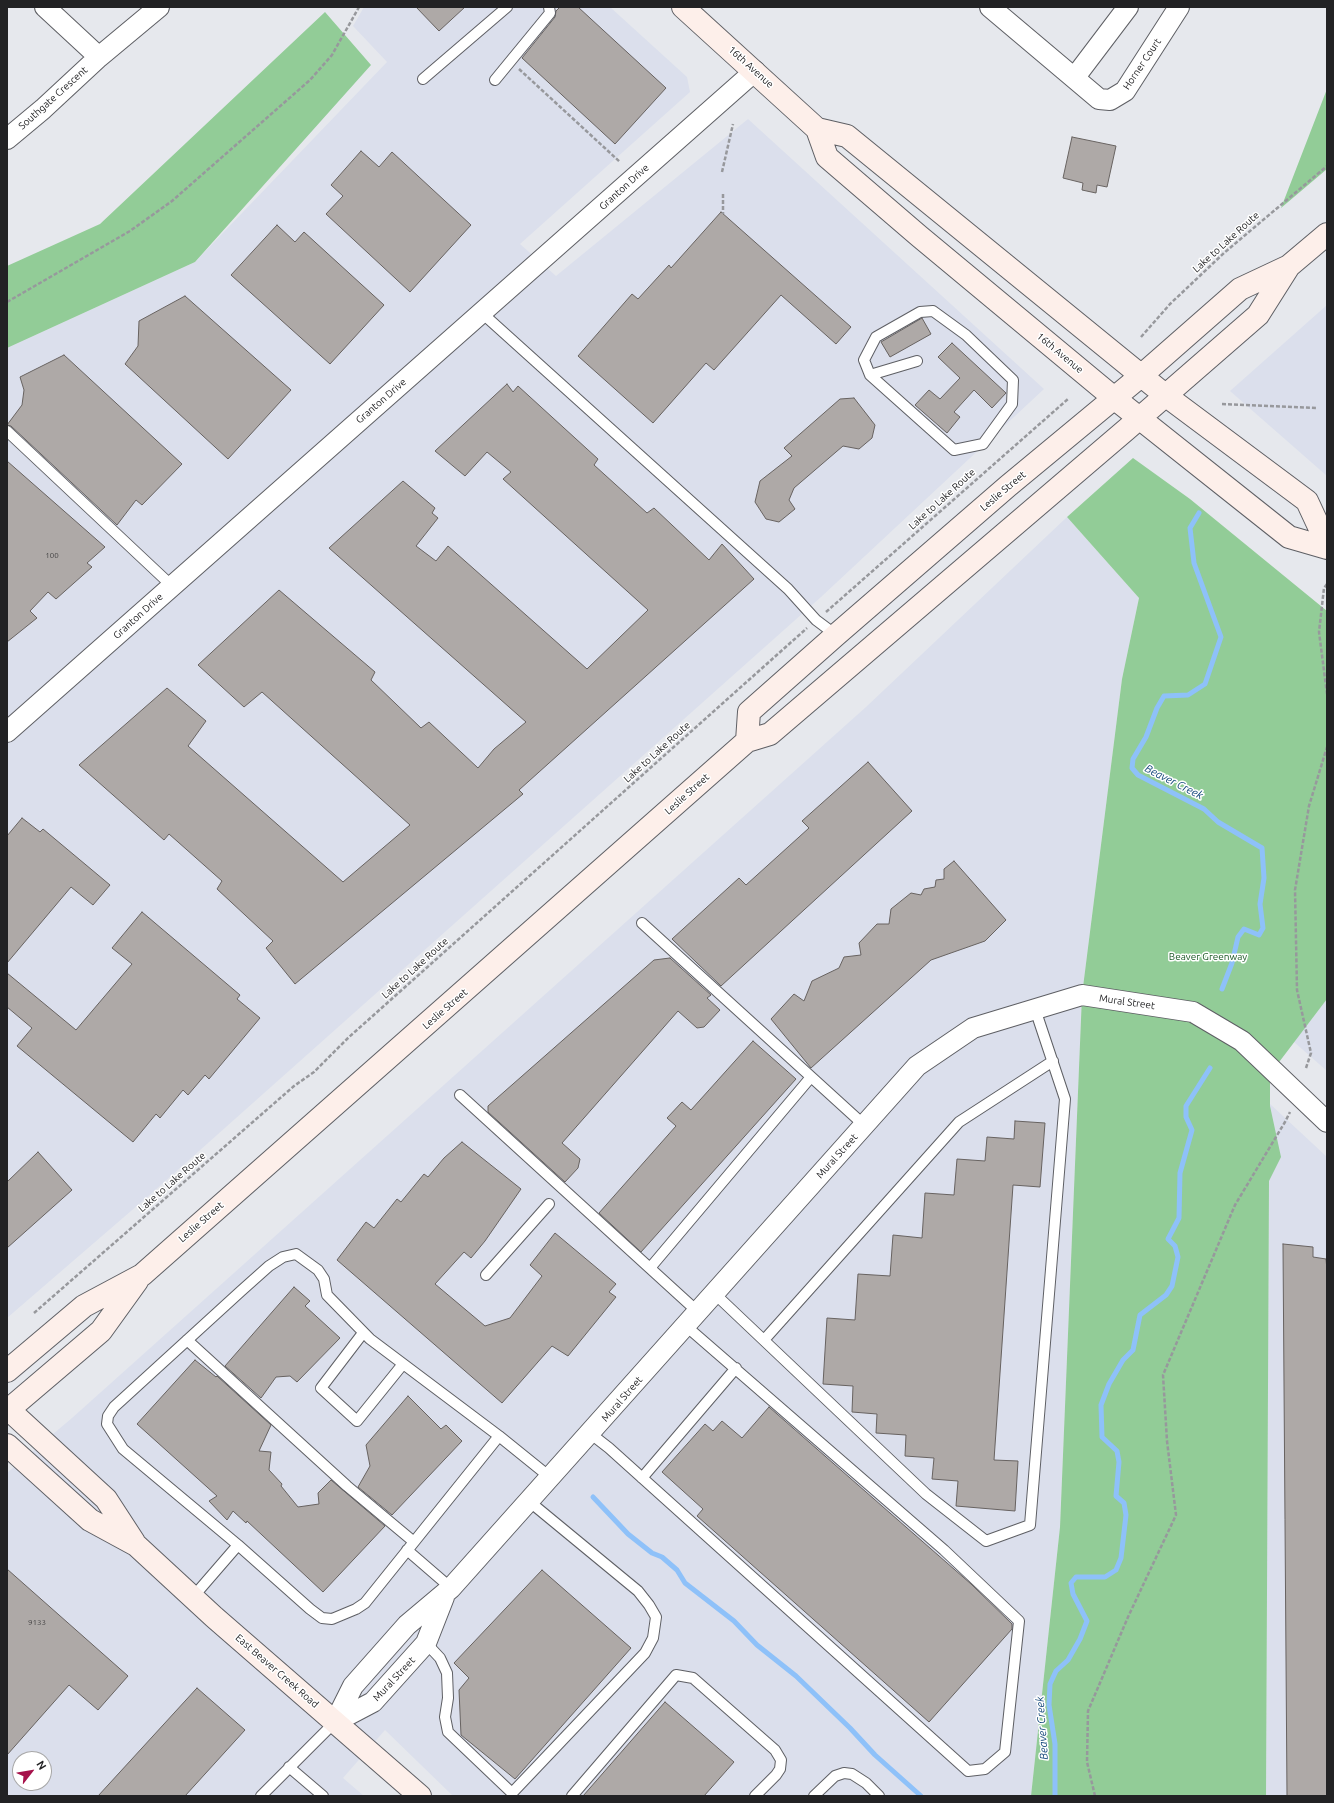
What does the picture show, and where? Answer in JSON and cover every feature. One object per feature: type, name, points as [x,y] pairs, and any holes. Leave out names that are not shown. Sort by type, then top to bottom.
[{"type":"main road","name":"16th Avenue","points":[[683,7],[817,129],[827,157],[919,236],[1114,398],[1140,417],[1289,537],[1327,548]]},
{"type":"main road","name":"16th Avenue","points":[[817,129],[847,136],[1165,395],[1307,501],[1327,544]]},
{"type":"main road","name":"Leslie Street","points":[[747,741],[749,712],[836,635],[1008,486],[1142,375],[1240,288],[1289,266],[1327,234]]},
{"type":"main road","name":"Leslie Street","points":[[8,1410],[101,1331],[142,1275],[747,741],[770,734],[1258,315],[1289,266]]},
{"type":"main road","name":"Leslie Street","points":[[7,1371],[84,1306],[142,1275]]},
{"type":"main road","name":"East Beaver Creek Road","points":[[8,1410],[106,1499],[136,1545],[193,1598],[420,1796]]},
{"type":"main road","name":"East Beaver Creek Road","points":[[7,1445],[90,1520],[136,1545]]},
{"type":"street","points":[[45,7],[99,57]]},
{"type":"street","name":"Southgate Crescent","points":[[7,138],[44,109],[99,57],[159,7]]},
{"type":"street","name":"Horner Court","points":[[990,7],[1100,99],[1110,100],[1125,91],[1179,7]]},
{"type":"street","points":[[1075,78],[1128,7]]},
{"type":"street","name":"Granton Drive","points":[[7,732],[755,71]]},
{"type":"street","name":"Mural Street","points":[[335,1722],[353,1686],[407,1625],[448,1592],[591,1434],[917,1066],[973,1028],[1082,996],[1193,1012],[1242,1041],[1327,1122]]},
{"type":"street","name":"Mural Street","points":[[335,1722],[373,1702],[426,1643],[448,1592]]},
{"type":"lane","points":[[423,79],[507,7]]},
{"type":"lane","points":[[495,80],[550,13],[549,7]]},
{"type":"lane","points":[[933,311],[966,336],[1013,380],[1012,404],[983,444],[954,450],[870,375],[864,360],[876,336],[920,312],[933,311]]},
{"type":"lane","points":[[482,313],[788,589],[816,620],[836,635]]},
{"type":"lane","points":[[870,375],[917,361]]},
{"type":"lane","points":[[7,430],[172,586]]},
{"type":"lane","points":[[642,923],[864,1126]]},
{"type":"lane","points":[[715,1294],[926,1494],[986,1541],[1030,1525],[1065,1099],[1035,1009]]},
{"type":"lane","points":[[764,1340],[959,1122],[1052,1061]]},
{"type":"lane","points":[[650,1268],[812,1077]]},
{"type":"lane","points":[[460,1095],[650,1268],[692,1319],[736,1368],[944,1550],[1019,1621],[1005,1752],[985,1769],[968,1771],[591,1434]]},
{"type":"lane","points":[[486,1275],[549,1204]]},
{"type":"lane","points":[[499,1436],[361,1606],[332,1620],[322,1618],[310,1609],[238,1545],[123,1450],[107,1424],[108,1416],[114,1407],[269,1266],[283,1257],[296,1254],[318,1270],[324,1279],[327,1295],[363,1333],[499,1436],[551,1478]]},
{"type":"lane","points":[[363,1333],[321,1388],[357,1421],[403,1364]]},
{"type":"lane","points":[[187,1340],[347,1486],[410,1546],[448,1592]]},
{"type":"lane","points":[[642,1478],[736,1368]]},
{"type":"lane","points":[[426,1643],[440,1658],[447,1674],[448,1698],[445,1717],[448,1732],[512,1793],[645,1653],[653,1638],[656,1617],[649,1605],[638,1592],[530,1502]]},
{"type":"lane","points":[[193,1598],[238,1545]]},
{"type":"lane","points":[[572,1796],[676,1675],[693,1678],[775,1750],[781,1760],[780,1770],[755,1796]]},
{"type":"lane","points":[[261,1796],[335,1722]]},
{"type":"lane","points":[[289,1767],[323,1796]]},
{"type":"lane","points":[[814,1796],[835,1776],[844,1773],[852,1774],[879,1796]]},
{"type":"path","points":[[7,302],[130,231],[172,201],[310,80],[332,55],[359,7]]},
{"type":"path","points":[[515,64],[620,162]]},
{"type":"path","points":[[722,172],[733,124]]},
{"type":"path","name":"Lake to Lake Route","points":[[1141,337],[1170,304],[1224,253],[1327,166]]},
{"type":"path","points":[[723,194],[723,214]]},
{"type":"path","name":"Lake to Lake Route","points":[[827,612],[1068,399]]},
{"type":"path","points":[[1222,404],[1317,408]]},
{"type":"path","points":[[1327,584],[1324,588],[1319,632],[1327,694]]},
{"type":"path","name":"Lake to Lake Route","points":[[34,1313],[294,1086],[314,1072],[348,1038],[804,631]]},
{"type":"path","points":[[1306,1068],[1311,1053],[1297,990],[1295,890],[1309,806],[1327,747]]},
{"type":"path","points":[[1095,1796],[1086,1762],[1088,1711],[1128,1617],[1176,1515],[1167,1441],[1163,1375],[1235,1205],[1290,1112]]},
{"type":"shaded area","points":[[364,7],[610,7],[687,77],[690,92],[520,244],[556,276],[748,119],[1044,389],[821,597],[153,1192],[7,1318],[7,348],[195,262],[387,62],[353,26]]},
{"type":"shaded area","points":[[1327,305],[1327,476],[1230,391]]},
{"type":"shaded area","points":[[1067,517],[1139,598],[1122,679],[1082,995],[1060,1527],[1031,1796],[453,1796],[385,1730],[343,1778],[364,1796],[7,1796],[7,1473],[72,1418],[866,707]]},
{"type":"shaded area","points":[[1327,999],[1327,1071],[1294,1042]]},
{"type":"shaded area","points":[[1269,1103],[1327,1157],[1327,1796],[1266,1796]]},
{"type":"green space","points":[[325,12],[371,65],[195,262],[7,348],[7,266],[100,224]]},
{"type":"green space","points":[[1327,89],[1327,169],[1281,208]]},
{"type":"green space","name":"Beaver Greenway","points":[[1133,458],[1190,499],[1327,611],[1327,999],[1270,1074],[1270,1106],[1281,1157],[1269,1181],[1266,1796],[1031,1796],[1060,1527],[1082,995],[1122,679],[1139,598],[1067,517]]},
{"type":"building","points":[[416,7],[465,7],[439,31]]},
{"type":"building","points":[[560,7],[578,7],[666,88],[615,144],[522,58],[555,17],[556,11]]},
{"type":"building","points":[[1072,137],[1116,146],[1107,187],[1097,185],[1096,193],[1082,190],[1083,183],[1063,178]]},
{"type":"building","points":[[361,151],[379,167],[392,152],[471,225],[410,292],[326,214],[343,196],[331,185]]},
{"type":"building","points":[[721,212],[851,327],[836,344],[781,295],[714,370],[706,363],[653,423],[578,356],[632,294],[638,299],[669,265],[671,268]]},
{"type":"building","points":[[277,225],[295,242],[304,232],[384,305],[330,364],[231,275]]},
{"type":"building","points":[[185,296],[291,390],[228,459],[125,364],[138,346],[139,321]]},
{"type":"building","points":[[922,318],[931,334],[890,357],[881,342]]},
{"type":"building","points":[[952,343],[1006,393],[992,408],[974,390],[954,412],[960,417],[947,433],[915,405],[929,390],[940,399],[960,378],[938,357]]},
{"type":"building","points":[[64,355],[182,464],[142,505],[136,500],[117,525],[11,426],[7,425],[22,405],[24,390],[20,377]]},
{"type":"building","points":[[507,384],[513,392],[518,386],[598,459],[594,465],[647,513],[654,508],[709,560],[722,544],[754,579],[519,790],[523,794],[295,984],[266,948],[273,941],[217,889],[222,881],[169,834],[164,840],[79,765],[167,688],[206,721],[188,746],[343,882],[410,825],[262,692],[244,707],[198,665],[279,590],[375,672],[371,680],[421,728],[429,722],[478,768],[494,749],[526,722],[329,548],[403,481],[435,508],[432,513],[438,518],[416,546],[436,561],[448,546],[587,669],[648,610],[503,479],[511,472],[487,452],[465,476],[435,451]]},
{"type":"building","points":[[854,398],[875,425],[872,438],[859,449],[843,446],[794,488],[789,500],[795,509],[779,522],[766,519],[755,502],[760,481],[792,456],[784,448],[840,399]]},
{"type":"building","points":[[7,461],[105,547],[87,563],[92,567],[56,599],[48,592],[30,611],[37,618],[7,642]]},
{"type":"building","points":[[868,762],[912,811],[721,986],[672,939],[739,878],[746,885],[809,828],[802,821]]},
{"type":"building","points":[[22,818],[40,832],[43,829],[110,885],[93,905],[71,887],[7,963],[7,836]]},
{"type":"building","points":[[954,861],[1006,920],[985,941],[931,960],[811,1068],[771,1019],[794,994],[804,1001],[812,981],[839,968],[844,957],[861,955],[859,943],[877,924],[889,924],[891,909],[911,893],[921,895],[924,889],[935,887],[936,880],[944,879],[944,869]]},
{"type":"building","points":[[142,912],[240,995],[237,999],[260,1018],[209,1079],[205,1075],[188,1095],[183,1090],[160,1118],[156,1114],[133,1142],[17,1046],[32,1028],[7,1007],[7,973],[76,1030],[132,964],[112,948]]},
{"type":"building","points":[[670,958],[711,995],[707,998],[720,1010],[704,1027],[697,1028],[678,1011],[562,1143],[580,1159],[578,1168],[565,1182],[488,1112],[488,1106],[654,960]]},
{"type":"building","points":[[753,1041],[796,1079],[641,1252],[599,1213],[676,1126],[667,1118],[682,1102],[691,1110]]},
{"type":"building","points":[[1015,1121],[1045,1123],[1040,1187],[1013,1185],[994,1460],[1018,1461],[1015,1511],[956,1506],[958,1481],[932,1479],[934,1458],[905,1456],[906,1435],[876,1433],[877,1414],[852,1412],[853,1386],[823,1384],[827,1318],[855,1320],[858,1274],[890,1276],[893,1235],[922,1238],[925,1193],[954,1195],[957,1159],[985,1161],[987,1137],[1014,1139]]},
{"type":"building","points":[[462,1142],[521,1189],[485,1241],[471,1258],[464,1252],[435,1284],[485,1326],[510,1318],[542,1276],[530,1265],[555,1233],[616,1284],[609,1292],[616,1297],[568,1356],[552,1346],[502,1403],[337,1260],[366,1222],[374,1228],[397,1199],[401,1202],[424,1174],[428,1177],[444,1158]]},
{"type":"building","points":[[38,1152],[72,1190],[7,1248],[7,1182]]},
{"type":"building","points":[[1283,1244],[1313,1247],[1313,1257],[1326,1259],[1327,1270],[1327,1796],[1287,1796]]},
{"type":"building","points":[[294,1287],[310,1301],[305,1306],[340,1338],[297,1382],[290,1376],[276,1377],[261,1398],[225,1366]]},
{"type":"building","points":[[195,1360],[216,1377],[217,1376],[271,1425],[259,1451],[271,1452],[269,1470],[282,1484],[281,1486],[298,1507],[319,1504],[318,1493],[331,1480],[385,1526],[323,1592],[247,1521],[246,1523],[233,1511],[227,1520],[209,1501],[217,1496],[137,1424]]},
{"type":"building","points":[[408,1396],[441,1429],[446,1425],[462,1441],[392,1515],[358,1487],[370,1466],[366,1445]]},
{"type":"building","points":[[769,1407],[971,1584],[1012,1624],[1012,1629],[929,1722],[697,1516],[703,1509],[662,1472],[705,1424],[713,1431],[722,1421],[742,1438]]},
{"type":"building","points":[[7,1569],[128,1676],[98,1710],[69,1685],[7,1755]]},
{"type":"building","points":[[542,1570],[631,1648],[515,1779],[461,1735],[459,1690],[469,1678],[454,1663]]},
{"type":"building","points":[[197,1688],[245,1730],[185,1796],[98,1796]]},
{"type":"building","points":[[665,1702],[734,1762],[704,1796],[583,1796]]},
{"type":"waterway","name":"Beaver Creek","points":[[1199,513],[1190,528],[1194,563],[1221,637],[1205,684],[1188,695],[1164,696],[1157,708],[1146,737],[1133,759],[1132,768],[1138,775],[1204,809],[1218,822],[1262,848],[1264,878],[1260,904],[1263,928],[1259,935],[1244,929],[1238,937],[1232,963],[1222,989]]},
{"type":"waterway","name":"Beaver Creek","points":[[1055,1796],[1055,1744],[1049,1705],[1050,1684],[1056,1671],[1068,1660],[1080,1639],[1087,1621],[1073,1594],[1071,1583],[1076,1577],[1105,1577],[1116,1570],[1121,1558],[1126,1515],[1124,1503],[1116,1496],[1119,1462],[1117,1451],[1102,1437],[1101,1405],[1109,1384],[1123,1360],[1133,1350],[1140,1315],[1166,1295],[1172,1286],[1178,1257],[1175,1246],[1168,1239],[1179,1218],[1180,1173],[1192,1130],[1186,1117],[1186,1106],[1210,1068]]},
{"type":"waterway","points":[[593,1497],[628,1534],[652,1553],[662,1557],[677,1570],[685,1583],[734,1621],[757,1645],[796,1676],[850,1728],[875,1755],[921,1796]]}]
